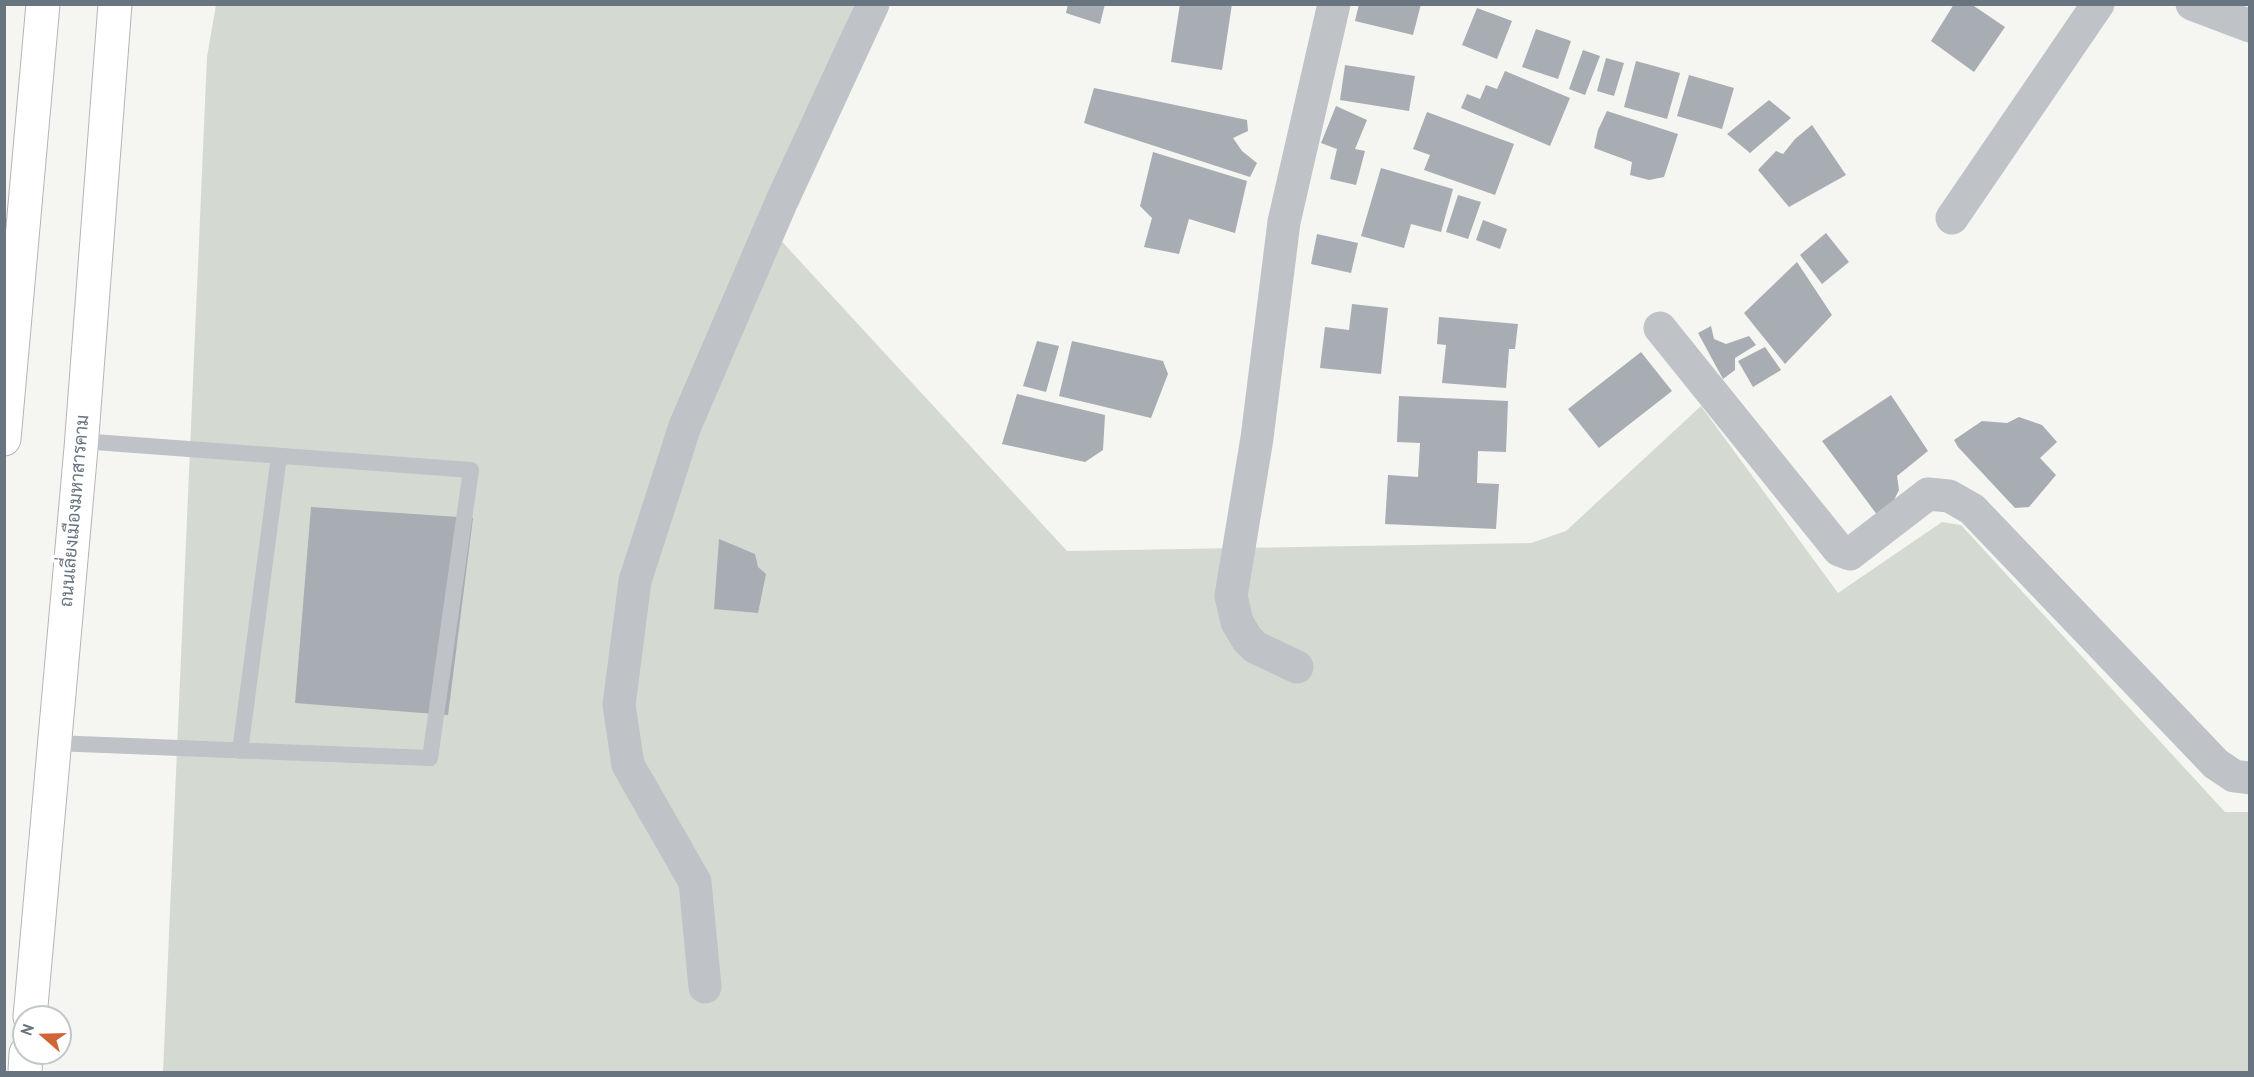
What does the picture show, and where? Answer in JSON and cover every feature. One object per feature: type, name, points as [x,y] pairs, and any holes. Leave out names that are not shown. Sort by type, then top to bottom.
[{"type":"highway","points":[[4,440],[43,4]]},
{"type":"highway","name":"ถนนเลี่ยงเมืองมหาสารคาม","points":[[31,1005],[81,441],[115,4]]},
{"type":"street","points":[[705,987],[695,882],[628,765],[619,705],[635,581],[685,426],[781,203],[873,4]]},
{"type":"street","points":[[1297,667],[1255,647],[1247,639],[1237,622],[1231,596],[1257,438],[1284,222],[1334,4]]},
{"type":"street","points":[[1952,218],[2097,4]]},
{"type":"street","points":[[2192,4],[2250,26]]},
{"type":"street","points":[[1660,328],[1839,550],[1850,554],[1928,494],[1949,496],[1972,508],[2216,764],[2234,777],[2250,778]]},
{"type":"lane","points":[[54,743],[430,758],[471,470],[81,441]]},
{"type":"lane","points":[[240,751],[279,456]]},
{"type":"shaded area","points":[[216,5],[854,5],[763,221],[1067,551],[1531,543],[1566,531],[1701,406],[1838,593],[1942,522],[1961,525],[2225,812],[2249,812],[2249,1072],[163,1072],[207,57]]},
{"type":"building","points":[[1068,4],[1105,4],[1100,24],[1066,13]]},
{"type":"building","points":[[1180,4],[1232,4],[1222,70],[1171,62]]},
{"type":"building","points":[[1359,4],[1421,4],[1413,35],[1355,21]]},
{"type":"building","points":[[1954,4],[1971,4],[2005,27],[1974,72],[1931,41]]},
{"type":"building","points":[[1477,8],[1512,21],[1497,59],[1462,45]]},
{"type":"building","points":[[1536,29],[1571,41],[1558,79],[1522,67]]},
{"type":"building","points":[[1583,50],[1600,56],[1585,95],[1569,89]]},
{"type":"building","points":[[1606,58],[1624,63],[1614,96],[1597,91]]},
{"type":"building","points":[[1636,61],[1680,73],[1667,119],[1624,107]]},
{"type":"building","points":[[1345,65],[1415,76],[1409,111],[1340,100]]},
{"type":"building","points":[[1505,71],[1570,98],[1550,146],[1461,108],[1467,94],[1480,99],[1486,85],[1497,89]]},
{"type":"building","points":[[1689,75],[1734,88],[1722,129],[1677,116]]},
{"type":"building","points":[[1094,88],[1247,120],[1248,131],[1233,138],[1242,151],[1257,163],[1250,177],[1084,123]]},
{"type":"building","points":[[1769,100],[1791,118],[1750,153],[1727,134]]},
{"type":"building","points":[[1336,106],[1367,120],[1355,149],[1365,151],[1356,185],[1330,179],[1337,149],[1321,143]]},
{"type":"building","points":[[1607,111],[1678,134],[1664,177],[1649,180],[1630,175],[1632,162],[1594,148],[1598,130]]},
{"type":"building","points":[[1427,112],[1514,144],[1495,195],[1424,170],[1430,155],[1413,149]]},
{"type":"building","points":[[1812,125],[1846,175],[1789,207],[1758,170],[1776,151],[1783,154],[1795,139]]},
{"type":"building","points":[[1153,152],[1247,181],[1235,233],[1189,219],[1179,254],[1144,247],[1152,218],[1140,206]]},
{"type":"building","points":[[1381,168],[1453,189],[1441,232],[1411,224],[1404,248],[1361,236]]},
{"type":"building","points":[[1458,195],[1481,202],[1468,239],[1446,232]]},
{"type":"building","points":[[1483,220],[1507,229],[1500,249],[1476,240]]},
{"type":"building","points":[[1826,233],[1849,262],[1822,284],[1800,255]]},
{"type":"building","points":[[1317,234],[1358,243],[1351,273],[1311,264]]},
{"type":"building","points":[[1797,262],[1832,315],[1785,364],[1744,313]]},
{"type":"building","points":[[1352,304],[1388,308],[1381,374],[1320,368],[1325,327],[1349,330]]},
{"type":"building","points":[[1439,317],[1518,324],[1515,349],[1509,349],[1506,388],[1442,383],[1446,345],[1437,344]]},
{"type":"building","points":[[1711,326],[1714,339],[1726,344],[1749,336],[1756,345],[1735,358],[1735,370],[1723,379],[1698,333]]},
{"type":"building","points":[[1037,341],[1059,346],[1046,392],[1023,386]]},
{"type":"building","points":[[1072,341],[1163,361],[1168,374],[1151,418],[1059,396]]},
{"type":"building","points":[[1765,347],[1781,370],[1753,387],[1738,361]]},
{"type":"building","points":[[1641,352],[1672,391],[1599,448],[1568,409]]},
{"type":"building","points":[[1017,394],[1105,415],[1103,450],[1085,462],[1002,444]]},
{"type":"building","points":[[1891,395],[1928,451],[1897,476],[1899,490],[1891,506],[1878,516],[1822,441]]},
{"type":"building","points":[[1399,396],[1508,401],[1506,452],[1478,451],[1477,483],[1499,484],[1496,529],[1385,524],[1388,475],[1418,477],[1420,443],[1397,442]]},
{"type":"building","points":[[2019,417],[2042,425],[2057,442],[2040,458],[2056,475],[2029,507],[2015,508],[1954,440],[1982,421],[2007,423]]},
{"type":"building","points":[[311,507],[473,518],[448,715],[295,703]]},
{"type":"building","points":[[719,539],[755,554],[758,567],[766,574],[758,613],[714,609]]}]
